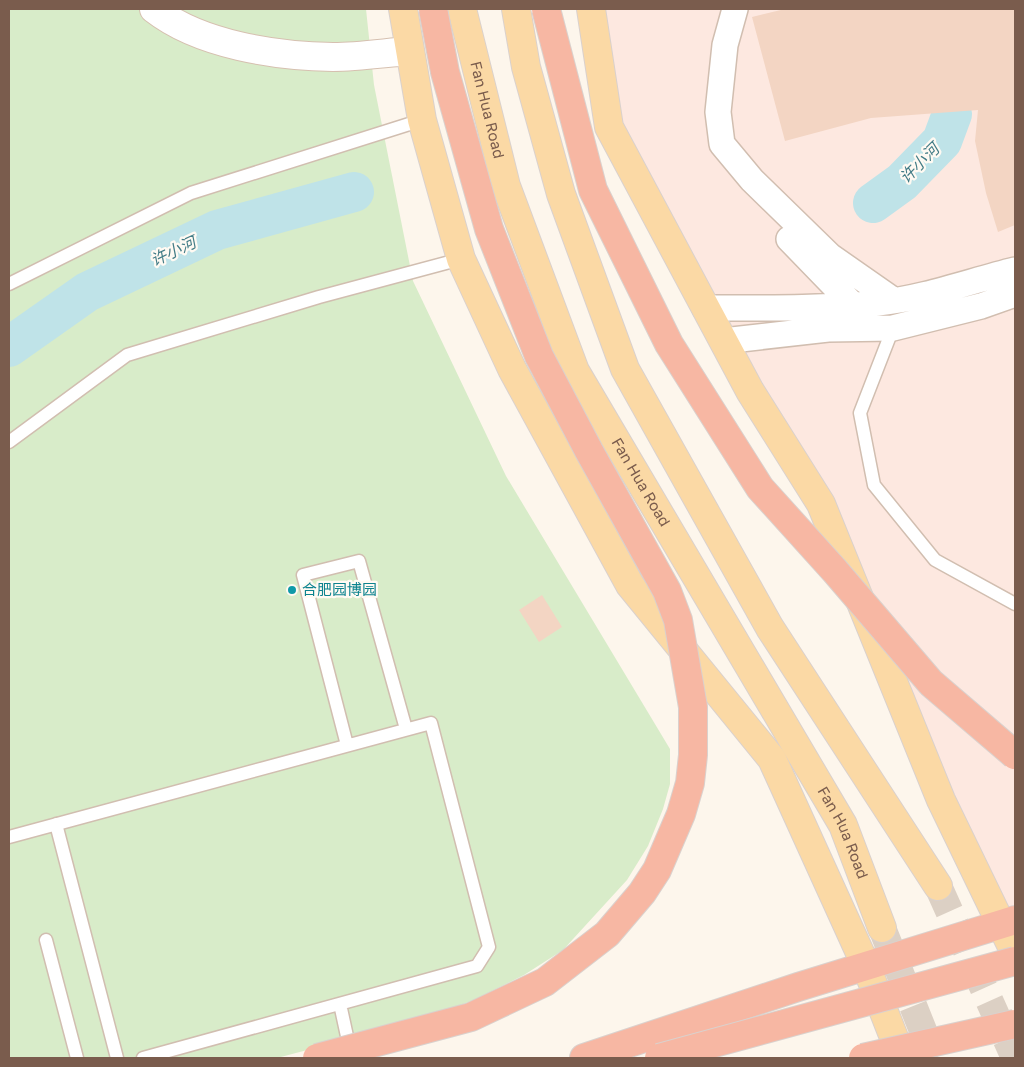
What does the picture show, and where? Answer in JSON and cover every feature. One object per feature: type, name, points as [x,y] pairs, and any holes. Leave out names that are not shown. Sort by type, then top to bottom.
[{"type":"highway","points":[[317,1058],[471,1017],[544,982],[607,934],[642,892],[657,870],[681,814],[690,783],[693,755],[693,707],[678,620],[667,591],[588,451],[539,356],[489,229],[445,72],[433,9]]},
{"type":"highway","points":[[546,9],[593,190],[674,352],[760,488],[835,571],[931,683],[1015,755]]},
{"type":"highway","points":[[584,1058],[1008,922]]},
{"type":"highway","points":[[658,1058],[1015,961]]},
{"type":"highway","points":[[863,1058],[1015,1024]]},
{"type":"main road","points":[[403,9],[422,120],[461,260],[512,370],[630,585],[772,758],[866,966],[902,1058]]},
{"type":"main road","name":"Fan Hua Road","points":[[462,9],[506,186],[575,371],[843,825],[882,928]]},
{"type":"main road","points":[[516,9],[526,67],[561,194],[625,369],[770,628],[938,886]]},
{"type":"main road","points":[[591,9],[609,127],[750,390],[821,504],[941,800],[1008,922],[1015,952]]},
{"type":"street","points":[[154,9],[186,29],[218,42],[301,55],[334,57],[409,51]]},
{"type":"street","points":[[719,9],[708,68],[707,148],[762,211],[852,304]]},
{"type":"street","points":[[735,9],[725,45],[718,112],[722,144],[752,180],[830,256],[894,300]]},
{"type":"street","points":[[705,308],[796,307],[894,300],[948,289],[1015,270]]},
{"type":"street","points":[[723,341],[828,329],[893,328],[981,306],[1015,294]]},
{"type":"lane","points":[[9,284],[191,193],[422,120]]},
{"type":"lane","points":[[9,442],[127,355],[319,297],[461,260]]},
{"type":"lane","points":[[893,328],[860,413],[874,485],[935,560],[1015,604]]},
{"type":"lane","points":[[346,745],[303,574],[359,561],[406,729]]},
{"type":"lane","points":[[9,837],[431,723],[490,947],[477,966],[143,1058]]},
{"type":"lane","points":[[56,824],[117,1058]]},
{"type":"lane","points":[[46,940],[77,1058]]},
{"type":"lane","points":[[340,1004],[350,1050]]},
{"type":"shaded area","points":[[591,9],[1015,9],[1015,920],[1000,924],[821,504],[609,127]]},
{"type":"green space","name":"合肥园博园","points":[[9,9],[366,9],[374,85],[413,281],[506,476],[670,749],[670,784],[663,809],[648,846],[627,880],[563,950],[524,975],[474,1000],[417,1021],[277,1058],[9,1058]]},
{"type":"building","points":[[785,9],[1015,9],[1015,225],[998,232],[986,193],[975,141],[978,110],[871,118],[785,141],[752,17]]},
{"type":"building","points":[[542,595],[562,627],[539,642],[519,610]]},
{"type":"waterway","name":"许小河","points":[[873,203],[902,182],[942,141],[952,114]]},
{"type":"waterway","name":"许小河","points":[[9,347],[87,292],[217,230],[354,192]]},
{"type":"tunnel","points":[[938,886],[1015,1058]]},
{"type":"tunnel","points":[[882,928],[934,1058]]},
{"type":"place","name":"合肥园博园","points":[[292,590]]}]
